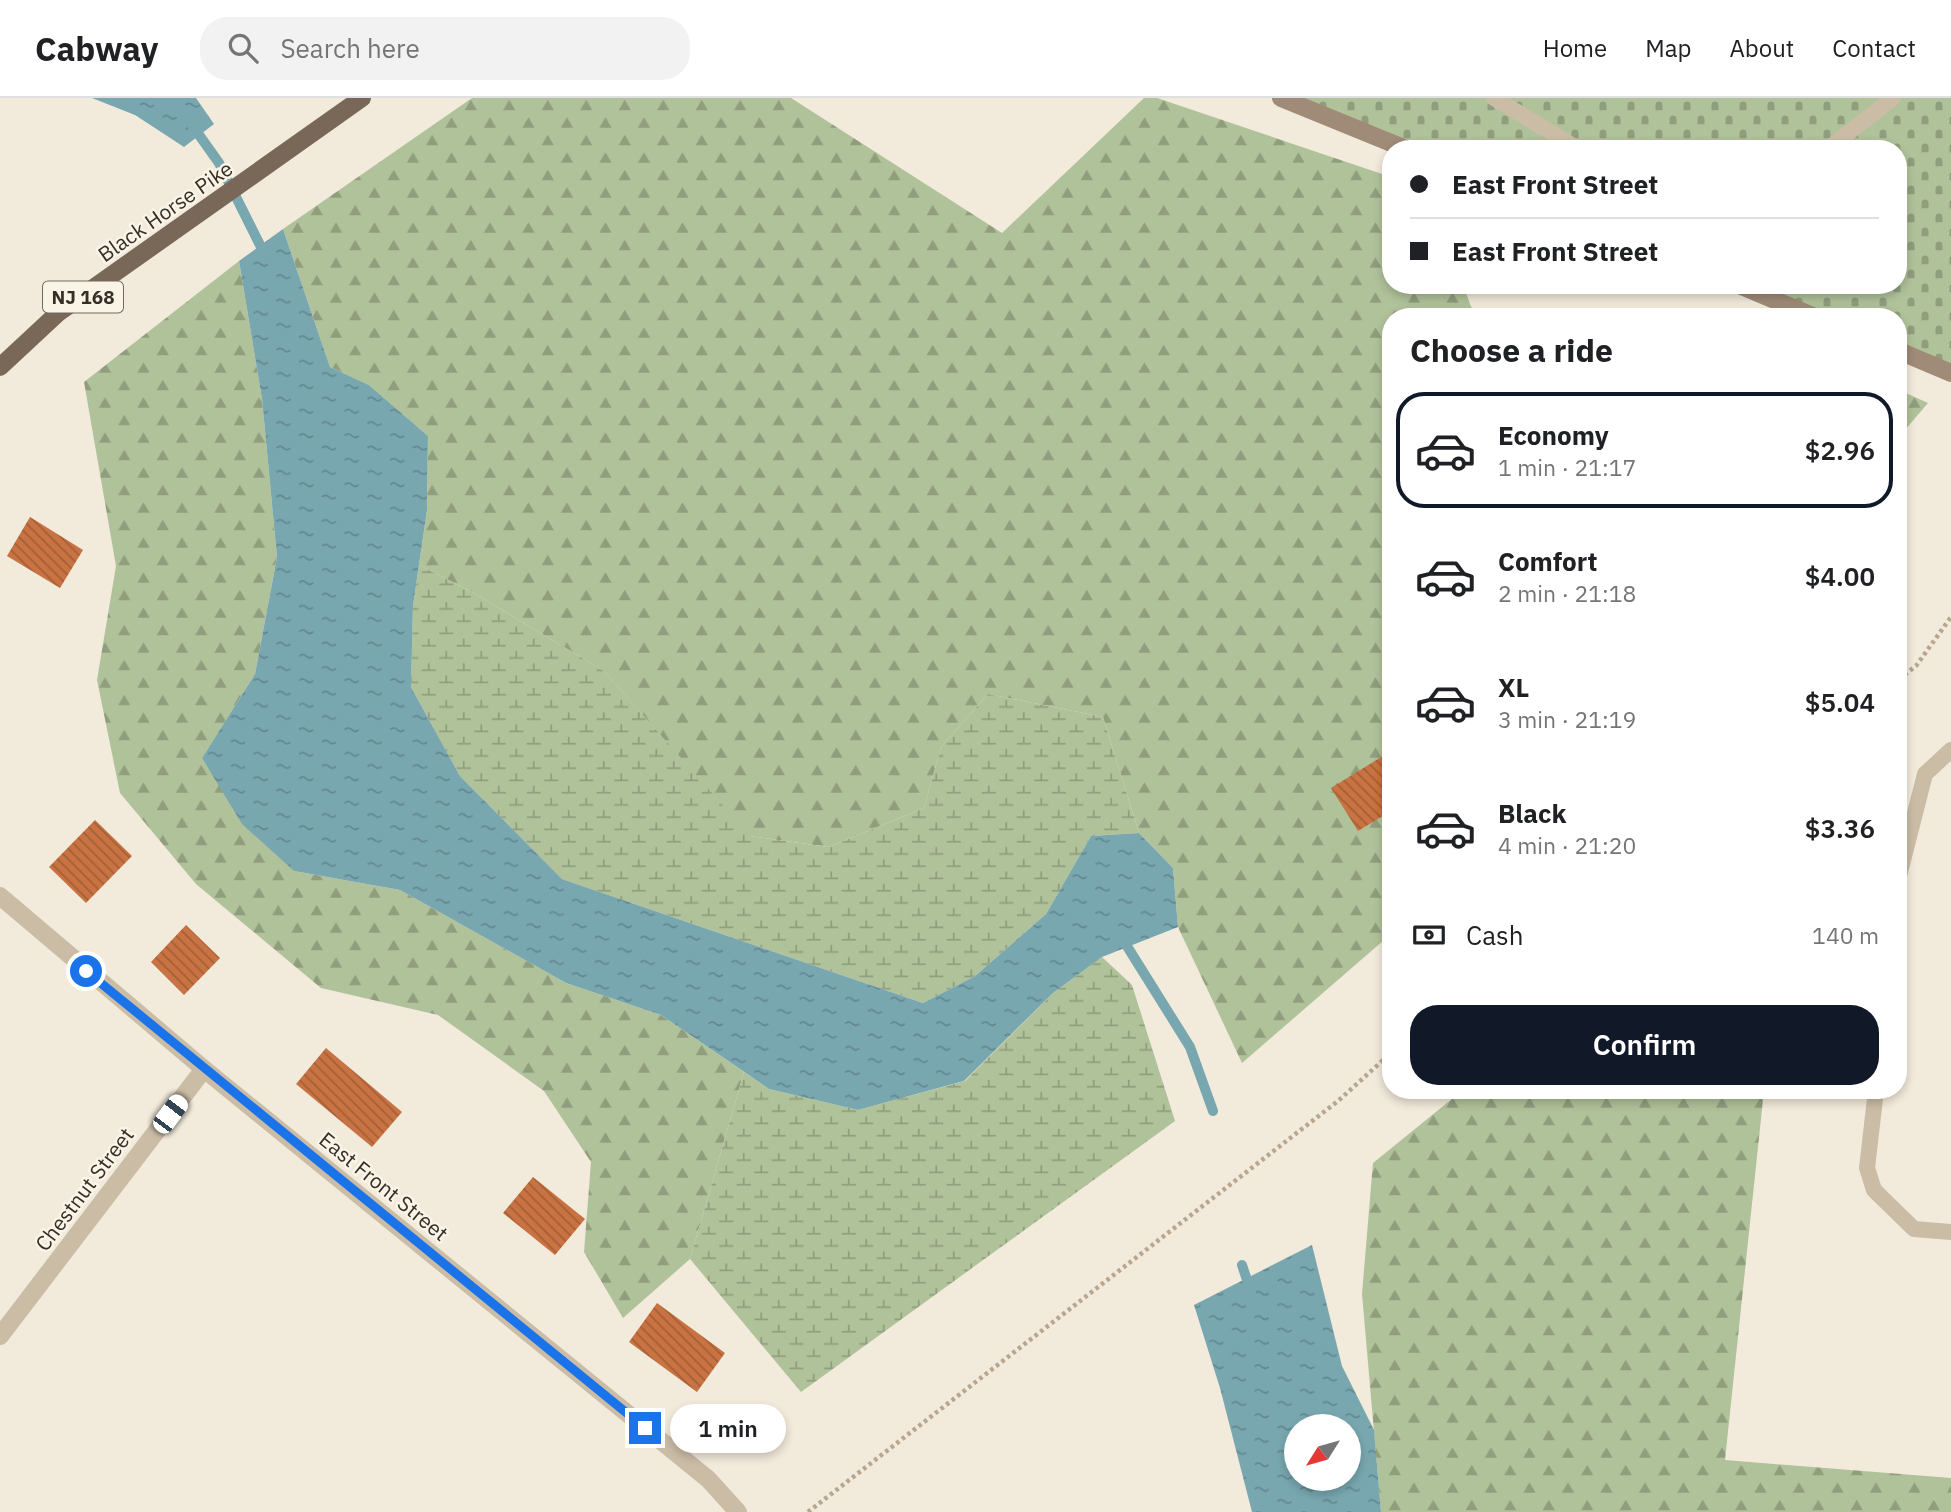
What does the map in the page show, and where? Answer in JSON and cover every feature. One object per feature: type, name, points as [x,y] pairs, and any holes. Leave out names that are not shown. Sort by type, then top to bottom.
[{"type":"main road","name":"Black Horse Pike","points":[[0,368],[58,313],[172,235],[362,98]]},
{"type":"main road","points":[[1281,98],[1384,140]]},
{"type":"main road","points":[[1760,294],[1794,308]]},
{"type":"main road","points":[[1907,354],[1951,373]]},
{"type":"street","name":"East Front Street","points":[[0,896],[204,1069],[708,1479],[738,1512]]},
{"type":"street","name":"Chestnut Street","points":[[0,1336],[204,1069]]},
{"type":"lane","points":[[1494,98],[1561,140]]},
{"type":"lane","points":[[1839,140],[1893,98]]},
{"type":"lane","points":[[1907,845],[1925,774],[1951,750]]},
{"type":"lane","points":[[1875,1099],[1867,1168],[1874,1190],[1914,1229],[1951,1232]]},
{"type":"path","points":[[1907,673],[1916,666],[1951,617]]},
{"type":"path","points":[[808,1512],[1338,1101],[1382,1061]]},
{"type":"green space","points":[[472,98],[791,98],[1002,233],[1144,98],[1157,98],[1382,174],[1382,294],[1466,294],[1472,308],[1382,308],[1382,942],[1242,1063],[1178,927],[1173,868],[1139,833],[1103,717],[988,694],[941,747],[924,808],[829,847],[749,836],[604,671],[474,593],[419,565],[427,510],[428,436],[369,385],[330,367],[283,229]]},
{"type":"green space","points":[[1281,98],[1951,98],[1951,373],[1907,354],[1907,308],[1794,308],[1760,294],[1907,294],[1907,140],[1384,140]]},
{"type":"green space","points":[[239,261],[262,399],[277,557],[255,674],[202,758],[294,871],[400,890],[566,983],[661,1015],[744,1072],[690,1259],[623,1318],[584,1252],[591,1162],[544,1091],[438,1015],[321,988],[196,884],[120,793],[97,680],[116,566],[84,382]]},
{"type":"green space","points":[[1907,394],[1928,403],[1907,428]]},
{"type":"green space","points":[[419,565],[474,593],[604,671],[750,836],[829,847],[924,808],[941,747],[988,694],[1103,717],[1139,833],[1091,836],[1046,914],[975,976],[923,1003],[562,879],[460,776],[411,687],[413,606]]},
{"type":"green space","points":[[1102,957],[1132,985],[1175,1121],[801,1392],[690,1259],[744,1072],[769,1089],[858,1110],[965,1081],[1053,993]]},
{"type":"green space","points":[[1452,1099],[1763,1099],[1725,1460],[1951,1478],[1951,1512],[1381,1512],[1362,1294],[1373,1163]]},
{"type":"water","points":[[92,98],[196,98],[214,124],[184,147],[135,115]]},
{"type":"water","points":[[283,229],[330,367],[369,385],[428,436],[427,510],[413,606],[411,687],[460,776],[562,879],[923,1003],[975,976],[1046,914],[1091,836],[1139,833],[1173,868],[1178,927],[1102,957],[1053,993],[964,1081],[858,1110],[769,1089],[661,1015],[566,983],[400,890],[294,871],[242,824],[202,758],[255,674],[277,557],[262,399],[239,261]]},
{"type":"water","points":[[1312,1245],[1342,1366],[1374,1430],[1381,1512],[1252,1512],[1220,1388],[1194,1305]]},
{"type":"building","points":[[30,517],[83,550],[60,588],[7,556]]},
{"type":"building","points":[[1382,757],[1382,816],[1358,831],[1331,788]]},
{"type":"building","points":[[95,820],[132,856],[86,903],[49,867]]},
{"type":"building","points":[[186,925],[220,958],[184,995],[151,962]]},
{"type":"building","points":[[326,1048],[402,1112],[372,1147],[296,1084]]},
{"type":"building","points":[[533,1177],[585,1219],[555,1255],[503,1213]]},
{"type":"building","points":[[657,1303],[725,1353],[697,1392],[629,1342]]},
{"type":"waterway","points":[[192,125],[219,163],[266,257]]},
{"type":"waterway","points":[[1120,935],[1190,1047],[1213,1111]]},
{"type":"waterway","points":[[1242,1265],[1251,1292]]},
{"type":"route","points":[[86,971],[645,1428]]}]
